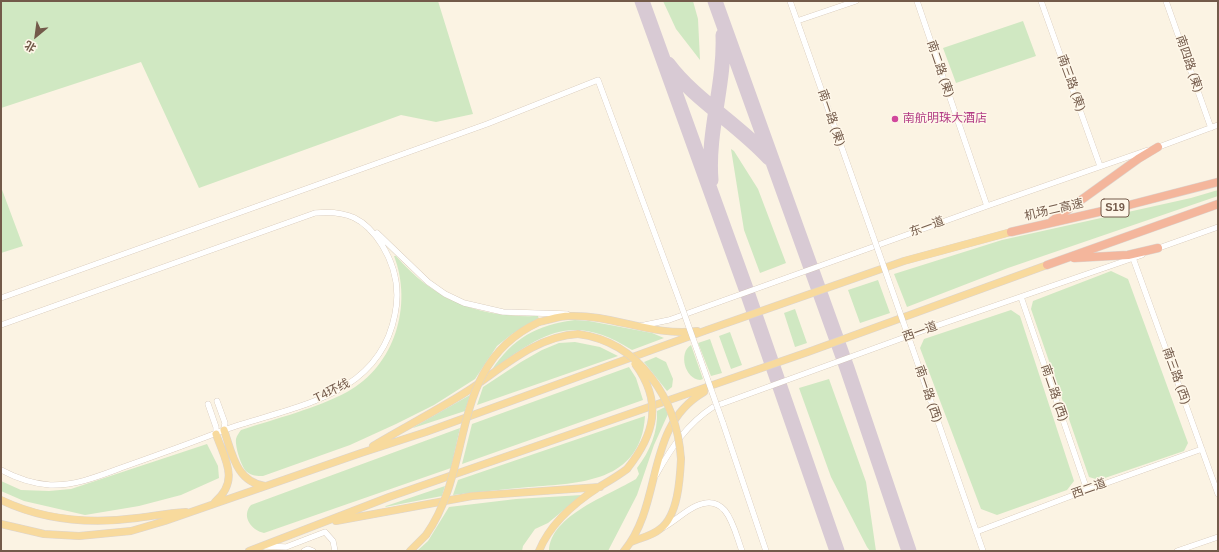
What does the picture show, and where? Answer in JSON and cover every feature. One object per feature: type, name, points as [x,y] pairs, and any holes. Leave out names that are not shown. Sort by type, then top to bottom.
[{"type":"highway","points":[[1048,224],[1138,159],[1158,147]]},
{"type":"highway","name":"机场二高速","points":[[1011,232],[1129,205],[1218,182]]},
{"type":"highway","name":"S19","points":[[1047,265],[1218,204]]},
{"type":"highway","points":[[1063,259],[1128,255],[1158,248]]},
{"type":"main road","points":[[1,524],[44,534],[97,535],[132,531],[211,506],[361,453],[426,432],[707,330],[904,261],[1011,232]]},
{"type":"main road","points":[[248,551],[389,497],[717,384],[1047,265]]},
{"type":"main road","points":[[410,551],[426,535],[444,503],[468,413],[480,378],[495,355],[511,339],[524,329],[539,322],[568,316],[587,316],[636,326],[680,332],[707,330]]},
{"type":"main road","points":[[361,453],[464,393],[540,343],[560,336],[578,334],[602,339],[628,354],[650,375],[666,400],[678,434],[681,475],[675,504],[661,529],[631,542]]},
{"type":"main road","points":[[539,551],[552,527],[569,510],[600,487],[614,480],[627,469],[646,442],[653,414],[652,403],[646,384],[628,354]]},
{"type":"main road","points":[[624,551],[631,542],[642,518],[653,481],[660,447],[670,424],[683,406],[717,384]]},
{"type":"main road","points":[[224,430],[241,475],[257,485],[267,486]]},
{"type":"main road","points":[[211,506],[223,495],[230,477],[216,434]]},
{"type":"main road","points":[[320,524],[472,496],[600,487]]},
{"type":"main road","points":[[1,500],[36,513],[71,519],[104,521],[196,511]]},
{"type":"street","name":"南一路 (東)","points":[[790,1],[873,236]]},
{"type":"street","points":[[797,21],[856,1]]},
{"type":"street","name":"南二路 (東)","points":[[917,1],[987,206]]},
{"type":"street","name":"南三路 (東)","points":[[1041,1],[1100,166]]},
{"type":"street","name":"南四路 (東)","points":[[1166,1],[1211,128]]},
{"type":"street","points":[[1,298],[487,124],[598,80],[680,302],[766,551]]},
{"type":"street","name":"东一道","points":[[636,326],[669,320],[1218,125]]},
{"type":"street","name":"T4环线","points":[[1,325],[316,213],[331,211],[346,214],[371,229],[388,255],[397,284],[397,302],[394,321],[388,339],[377,358],[364,373],[346,387],[322,398],[224,430],[86,480],[68,484],[50,485],[14,477],[1,470]]},
{"type":"street","name":"西一道","points":[[653,481],[679,438],[700,416],[713,407],[933,327],[1218,227]]},
{"type":"street","points":[[371,229],[428,282],[445,294],[464,303],[503,312],[552,312],[587,316]]},
{"type":"street","name":"南一路 (西)","points":[[873,236],[983,551]]},
{"type":"street","name":"南三路 (西)","points":[[1133,258],[1218,494]]},
{"type":"street","name":"南二路 (西)","points":[[1021,297],[1087,490]]},
{"type":"street","points":[[217,401],[225,423],[224,430]]},
{"type":"street","points":[[208,404],[216,427],[216,434]]},
{"type":"street","name":"西二道","points":[[976,532],[1202,449]]},
{"type":"street","points":[[661,529],[695,506],[707,503],[714,504],[720,506],[729,515],[742,551]]},
{"type":"street","points":[[262,546],[286,547],[325,532],[333,541],[335,551]]},
{"type":"street","points":[[1177,551],[1218,537]]},
{"type":"street","points":[[304,551],[313,551]]},
{"type":"green space","points":[[1,1],[438,1],[473,114],[436,122],[401,115],[199,188],[141,62],[1,108]]},
{"type":"green space","points":[[663,1],[693,1],[698,19],[700,60],[676,29]]},
{"type":"green space","points":[[1023,21],[1036,56],[956,83],[943,48]]},
{"type":"green space","points":[[731,149],[734,151],[758,189],[786,263],[760,273],[744,230]]},
{"type":"green space","points":[[1,187],[23,246],[1,253]]},
{"type":"green space","points":[[1218,190],[1218,196],[1008,268],[907,307],[894,274],[1002,240],[1191,198]]},
{"type":"green space","points":[[394,256],[396,256],[426,285],[460,304],[477,310],[496,314],[538,316],[539,319],[512,334],[497,346],[475,379],[434,405],[350,445],[263,476],[255,476],[247,472],[243,466],[236,446],[237,435],[241,430],[296,413],[335,398],[364,381],[377,367],[388,350],[396,333],[400,314],[401,294],[399,275]]},
{"type":"green space","points":[[1111,271],[1128,279],[1188,443],[1184,451],[1099,480],[1089,477],[1031,309],[1033,301]]},
{"type":"green space","points":[[878,280],[890,313],[860,323],[848,290]]},
{"type":"green space","points":[[795,309],[807,343],[795,347],[784,313]]},
{"type":"green space","points":[[1011,310],[1020,316],[1074,481],[1067,490],[997,515],[981,509],[920,348],[924,339]]},
{"type":"green space","points":[[575,320],[589,321],[652,333],[664,338],[632,350],[611,338],[592,332],[575,330],[558,332],[526,346],[491,371],[508,350],[527,335],[549,325]]},
{"type":"green space","points":[[730,332],[742,365],[731,369],[719,336]]},
{"type":"green space","points":[[710,339],[722,373],[711,376],[698,343]]},
{"type":"green space","points":[[575,342],[600,347],[618,356],[477,405],[483,387],[521,362],[542,350],[559,343]]},
{"type":"green space","points":[[691,345],[703,379],[700,380],[695,379],[690,375],[685,365],[685,354]]},
{"type":"green space","points":[[656,357],[666,362],[673,379],[672,387],[667,391],[644,362]]},
{"type":"green space","points":[[629,367],[636,378],[643,400],[462,464],[472,424]]},
{"type":"green space","points":[[829,379],[866,482],[876,551],[870,551],[867,547],[831,477],[799,388]]},
{"type":"green space","points":[[470,395],[465,411],[413,428],[414,427]]},
{"type":"green space","points":[[665,407],[668,414],[654,445],[637,495],[608,551],[549,551],[552,538],[559,527],[570,517],[597,499],[636,479],[639,474],[637,468],[646,455],[655,434],[657,411]]},
{"type":"green space","points":[[645,416],[641,438],[632,455],[620,467],[604,475],[568,484],[453,495],[458,480]]},
{"type":"green space","points":[[460,428],[451,468],[264,533],[255,529],[247,518],[248,509],[251,505]]},
{"type":"green space","points":[[207,444],[218,466],[219,478],[181,495],[139,506],[85,515],[24,501],[1,491],[1,481],[21,490],[49,491],[71,489]]},
{"type":"green space","points":[[445,486],[442,496],[385,507],[386,506]]},
{"type":"green space","points":[[582,495],[548,523],[535,529],[523,546],[522,551],[417,551],[428,541],[449,507],[516,499]]},
{"type":"taxiway","points":[[642,1],[745,286],[837,551]]},
{"type":"taxiway","points":[[715,1],[847,368],[909,551]]},
{"type":"taxiway","points":[[711,180],[711,144],[721,72],[723,35]]},
{"type":"taxiway","points":[[668,64],[691,89],[744,134],[769,158]]},
{"type":"place","name":"南航明珠大酒店","points":[[895,119]]}]
